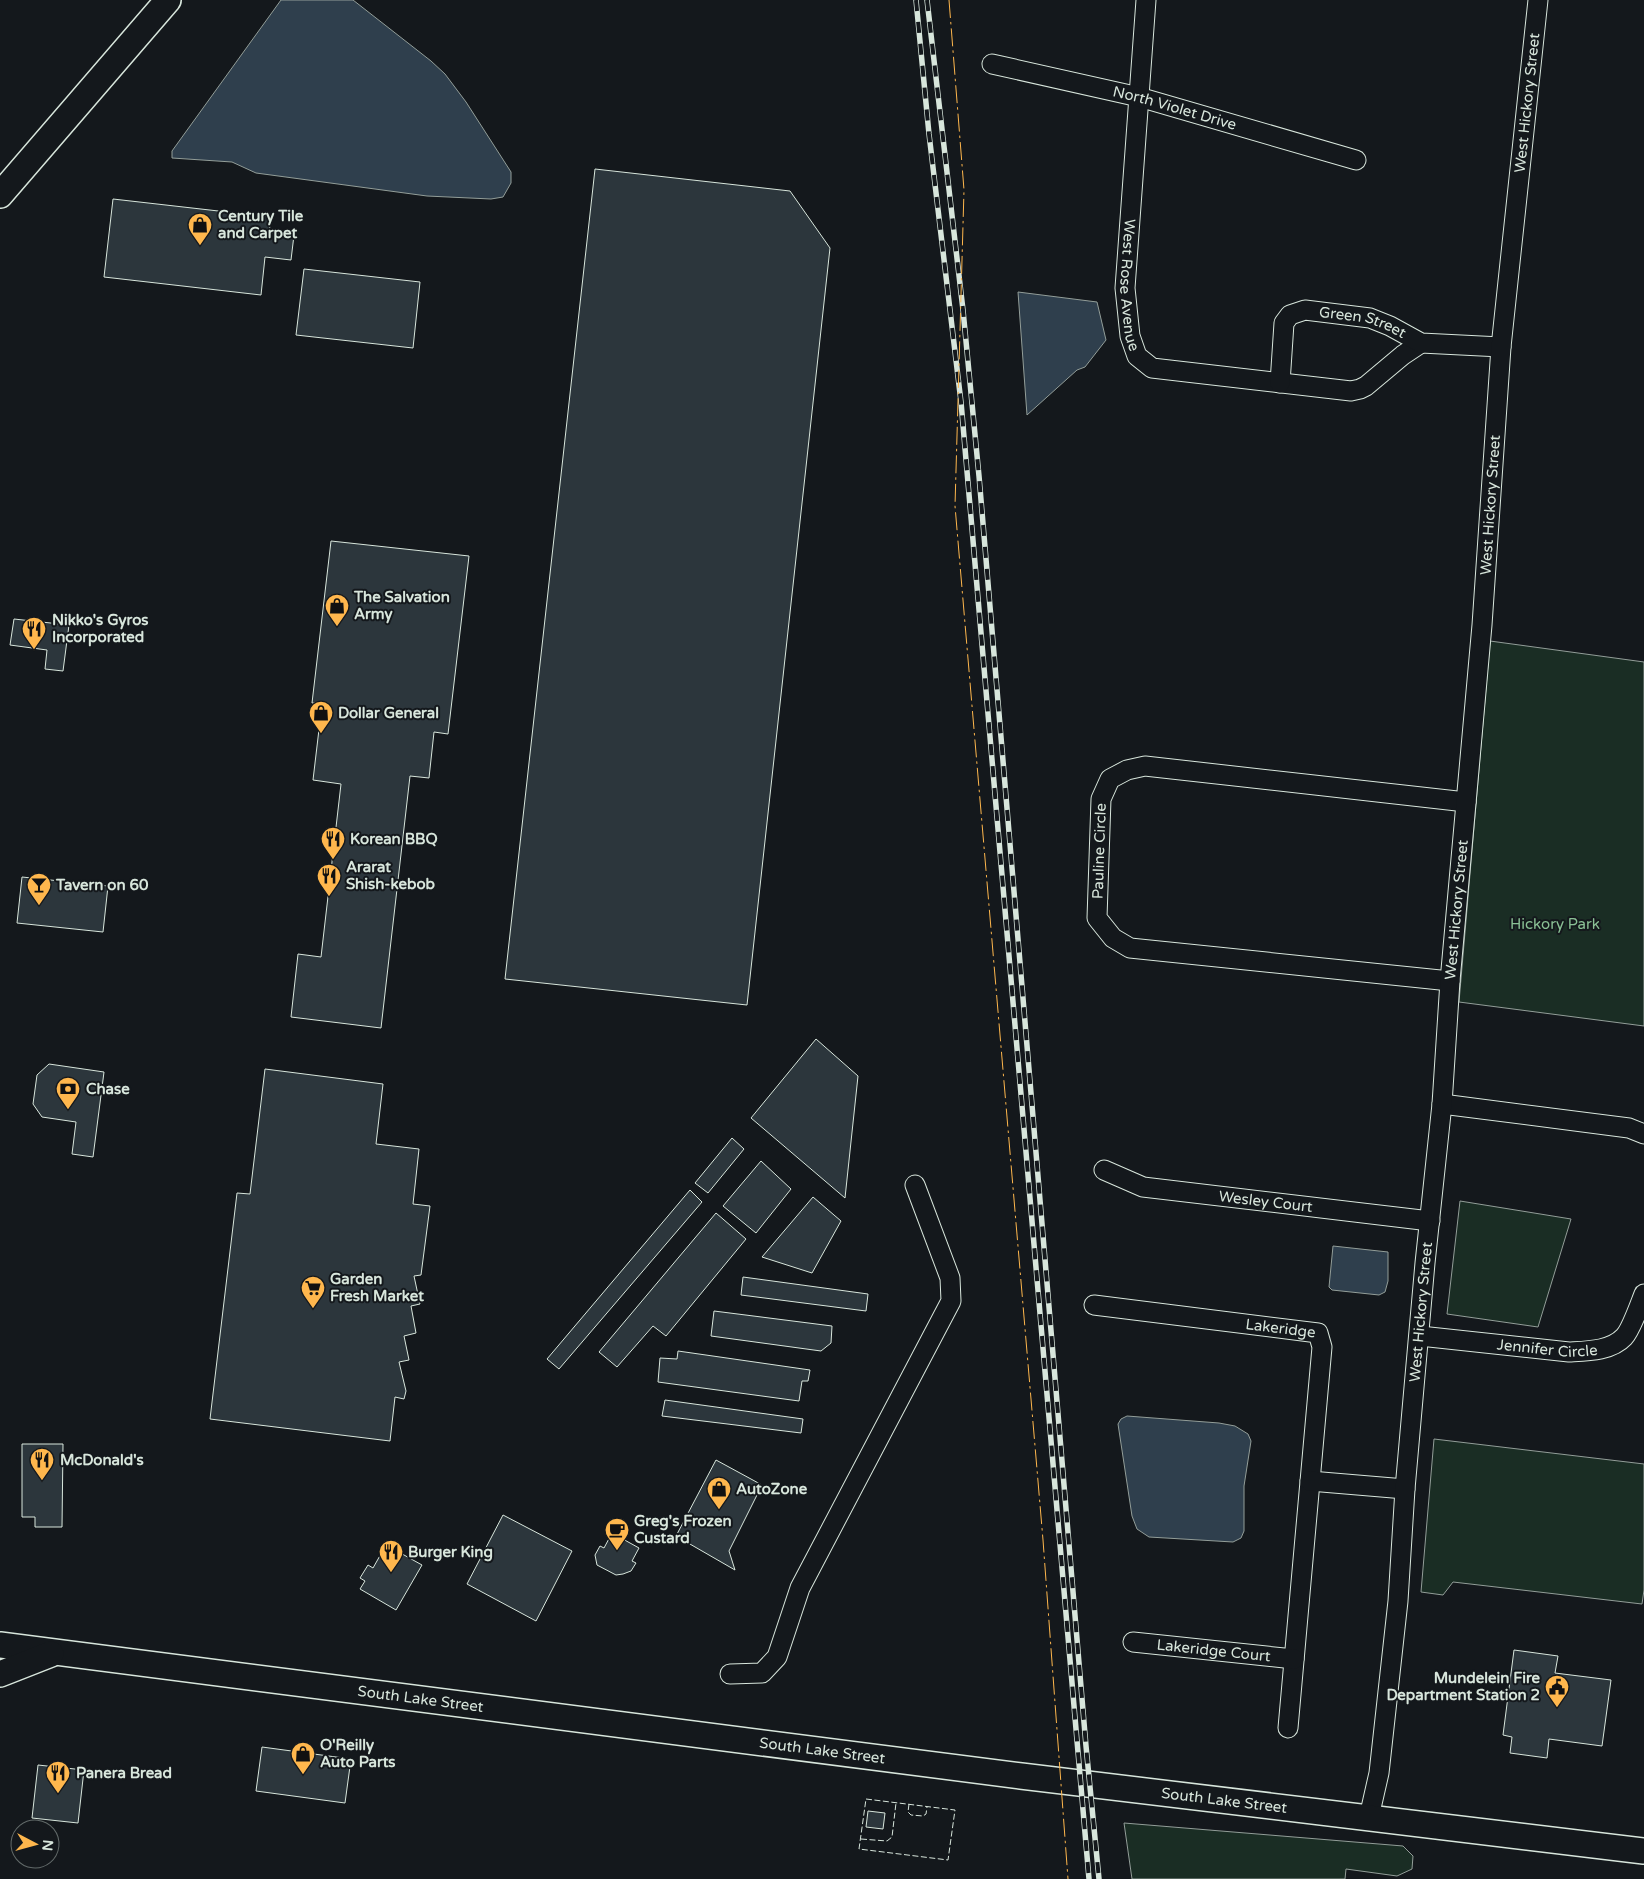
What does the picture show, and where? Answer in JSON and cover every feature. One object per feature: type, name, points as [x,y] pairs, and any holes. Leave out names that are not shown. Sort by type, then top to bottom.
[{"type":"main road","points":[[0,195],[168,0]]},
{"type":"main road","name":"South Lake Street","points":[[0,1645],[782,1746],[1644,1851]]},
{"type":"main road","points":[[0,1674],[56,1652]]},
{"type":"street","name":"West Rose Avenue","points":[[1146,0],[1125,288],[1130,336],[1137,356],[1152,368],[1351,391],[1360,390],[1403,355],[1421,344]]},
{"type":"street","name":"West Hickory Street","points":[[1369,1817],[1380,1773],[1398,1601],[1405,1489],[1442,1104],[1450,981],[1482,625],[1501,347],[1538,0]]},
{"type":"street","name":"North Violet Drive","points":[[992,64],[1139,97],[1356,160]]},
{"type":"street","name":"Green Street","points":[[1280,383],[1284,323],[1290,315],[1305,310],[1370,318],[1390,326],[1421,344],[1501,347]]},
{"type":"street","name":"Pauline Circle","points":[[1450,981],[1130,948],[1113,938],[1096,918],[1102,799],[1110,779],[1127,770],[1145,766],[1466,802]]},
{"type":"street","points":[[1442,1104],[1629,1128],[1644,1134]]},
{"type":"street","name":"Wesley Court","points":[[1104,1170],[1143,1187],[1430,1221]]},
{"type":"street","points":[[730,1674],[762,1673],[777,1657],[800,1588],[951,1301],[950,1278],[915,1185]]},
{"type":"street","name":"Jennifer Circle","points":[[1420,1336],[1569,1352],[1611,1346],[1625,1336],[1644,1294]]},
{"type":"street","name":"Lakeridge","points":[[1094,1305],[1318,1333],[1322,1347],[1288,1728]]},
{"type":"street","points":[[1310,1481],[1405,1489]]},
{"type":"street","name":"Lakeridge Court","points":[[1133,1642],[1294,1659]]},
{"type":"green space","name":"Hickory Park","points":[[1490,641],[1644,662],[1644,1026],[1459,1002]]},
{"type":"green space","points":[[1460,1201],[1571,1219],[1538,1327],[1447,1314]]},
{"type":"green space","points":[[1434,1439],[1644,1464],[1644,1590],[1642,1604],[1453,1582],[1443,1595],[1421,1592]]},
{"type":"green space","points":[[1124,1823],[1403,1846],[1413,1856],[1412,1869],[1397,1876],[1346,1869],[1345,1879],[1132,1879]]},
{"type":"water","points":[[281,0],[353,0],[431,61],[445,74],[466,102],[511,172],[511,183],[503,197],[491,199],[427,196],[256,173],[232,162],[172,158],[172,151]]},
{"type":"water","points":[[1018,292],[1097,302],[1106,340],[1085,367],[1077,370],[1027,415]]},
{"type":"water","points":[[1333,1246],[1388,1252],[1388,1281],[1385,1292],[1379,1295],[1332,1290],[1329,1287]]},
{"type":"water","points":[[1127,1416],[1219,1423],[1235,1426],[1248,1434],[1251,1441],[1244,1486],[1244,1531],[1241,1538],[1233,1542],[1149,1537],[1137,1529],[1132,1516],[1118,1424],[1121,1419]]},
{"type":"building","points":[[595,169],[790,191],[830,248],[747,1005],[505,979]]},
{"type":"building","name":"Century Tile and Carpet","points":[[113,199],[271,217],[269,233],[294,235],[291,260],[265,257],[261,295],[104,277]]},
{"type":"building","points":[[304,269],[420,282],[413,348],[296,335]]},
{"type":"building","points":[[331,541],[469,556],[448,734],[434,732],[429,778],[410,776],[381,1028],[291,1017],[298,954],[321,957],[341,784],[313,780],[322,704],[312,703]]},
{"type":"building","points":[[14,619],[69,625],[63,671],[45,669],[47,650],[10,645]]},
{"type":"building","points":[[22,877],[108,886],[103,932],[17,923]]},
{"type":"building","points":[[816,1039],[858,1076],[845,1198],[751,1118]]},
{"type":"building","name":"Chase","points":[[49,1064],[104,1072],[93,1157],[72,1154],[76,1122],[42,1117],[33,1104],[37,1075]]},
{"type":"building","points":[[265,1069],[383,1084],[376,1144],[419,1149],[413,1204],[430,1206],[421,1275],[414,1276],[420,1304],[411,1306],[416,1333],[404,1336],[409,1360],[399,1362],[406,1391],[404,1399],[395,1397],[390,1441],[210,1419],[237,1193],[250,1194]]},
{"type":"building","points":[[732,1138],[744,1149],[708,1193],[695,1183]]},
{"type":"building","points":[[761,1161],[791,1189],[756,1233],[723,1206]]},
{"type":"building","points":[[690,1190],[702,1202],[559,1369],[547,1359]]},
{"type":"building","points":[[813,1197],[841,1221],[812,1273],[762,1257]]},
{"type":"building","points":[[716,1213],[746,1239],[666,1336],[653,1326],[617,1367],[599,1352]]},
{"type":"building","points":[[743,1277],[868,1294],[866,1311],[741,1295]]},
{"type":"building","points":[[714,1311],[832,1326],[831,1343],[821,1351],[711,1336]]},
{"type":"building","points":[[678,1351],[810,1370],[808,1381],[802,1381],[799,1401],[658,1382],[660,1358],[677,1359]]},
{"type":"building","points":[[665,1400],[803,1419],[801,1433],[662,1416]]},
{"type":"building","name":"McDonald's","points":[[22,1444],[63,1444],[62,1527],[35,1527],[35,1517],[22,1517]]},
{"type":"building","name":"AutoZone","points":[[716,1460],[762,1485],[729,1551],[735,1570],[676,1536]]},
{"type":"building","points":[[503,1515],[572,1551],[536,1621],[467,1584]]},
{"type":"building","name":"Greg's Frozen Custard","points":[[612,1533],[639,1548],[632,1561],[636,1563],[631,1571],[616,1575],[597,1565],[595,1555],[600,1546],[604,1548]]},
{"type":"building","name":"Burger King","points":[[386,1545],[422,1565],[396,1610],[360,1589],[365,1581],[360,1578],[368,1565],[373,1568]]},
{"type":"building","name":"Mundelein Fire Department Station 2","points":[[1514,1650],[1558,1656],[1555,1673],[1611,1680],[1602,1746],[1549,1739],[1547,1758],[1510,1753],[1512,1737],[1503,1735]]},
{"type":"building","name":"O'Reilly Auto Parts","points":[[262,1747],[351,1759],[345,1803],[256,1791]]},
{"type":"building","name":"Panera Bread","points":[[38,1765],[84,1770],[78,1823],[60,1821],[60,1819],[32,1818]]},
{"type":"building","points":[[868,1811],[885,1813],[883,1829],[866,1827]]},
{"type":"railway","points":[[916,0],[929,134],[961,402],[1089,1879]]},
{"type":"railway","points":[[927,0],[963,310],[979,476],[1086,1746],[1099,1879]]},
{"type":"fence","points":[[866,1799],[955,1810],[948,1860],[859,1849],[866,1799]]},
{"type":"fence","points":[[861,1839],[887,1841],[892,1837],[896,1803]]},
{"type":"fence","points":[[909,1804],[908,1812],[911,1815],[923,1816],[926,1814],[927,1807]]},
{"type":"power","points":[[949,0],[964,190],[955,506],[1043,1540],[1068,1879]]},
{"type":"place","name":"Century Tile and Carpet","points":[[200,246]]},
{"type":"place","name":"The Salvation Army","points":[[337,627]]},
{"type":"place","name":"Nikko's Gyros Incorporated","points":[[34,650]]},
{"type":"place","name":"Dollar General","points":[[321,734]]},
{"type":"place","name":"Korean BBQ","points":[[333,860]]},
{"type":"place","name":"Ararat Shish-kebob","points":[[329,897]]},
{"type":"place","name":"Tavern on 60","points":[[39,906]]},
{"type":"place","name":"Chase","points":[[68,1110]]},
{"type":"place","name":"Garden Fresh Market","points":[[313,1309]]},
{"type":"place","name":"McDonald's","points":[[42,1481]]},
{"type":"place","name":"AutoZone","points":[[719,1510]]},
{"type":"place","name":"Greg's Frozen Custard","points":[[617,1551]]},
{"type":"place","name":"Burger King","points":[[391,1573]]},
{"type":"place","name":"Mundelein Fire Department Station 2","points":[[1557,1708]]},
{"type":"place","name":"O'Reilly Auto Parts","points":[[303,1775]]},
{"type":"place","name":"Panera Bread","points":[[58,1794]]}]
